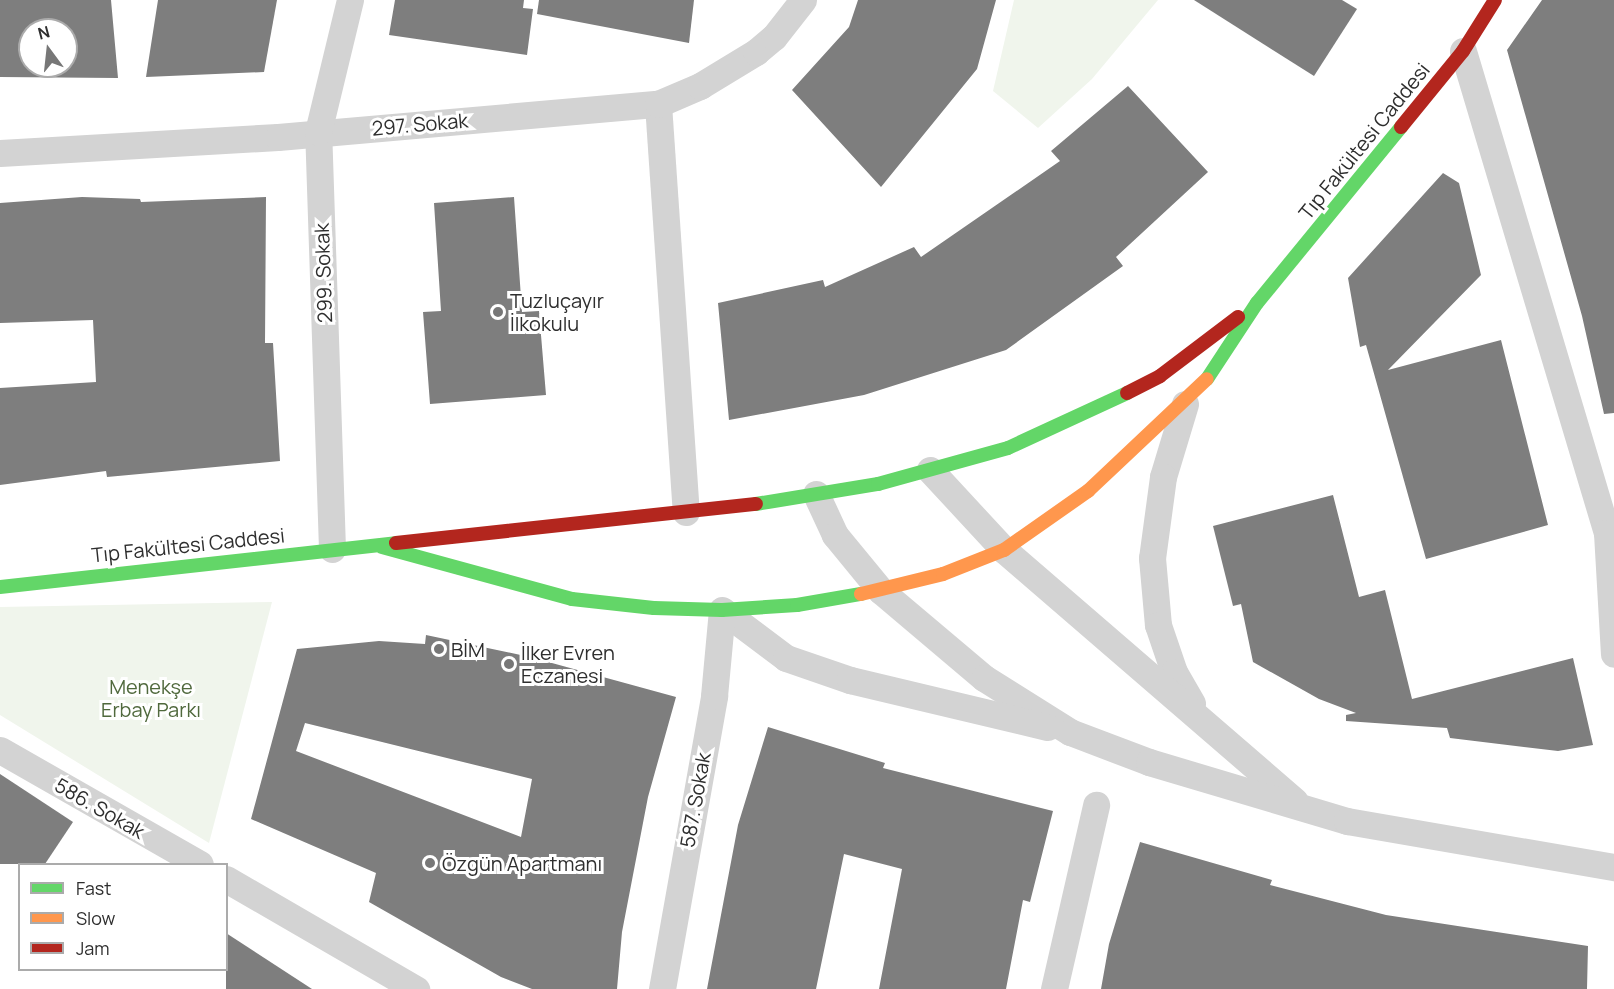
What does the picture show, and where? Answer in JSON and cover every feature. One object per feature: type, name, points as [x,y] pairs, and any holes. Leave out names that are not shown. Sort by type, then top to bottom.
[{"type":"main road","name":"Tıp Fakültesi Caddesi","points":[[1257,303],[1463,51],[1495,0]]},
{"type":"main road","points":[[382,547],[572,599],[654,608],[722,610],[797,605],[881,591],[943,574],[1004,550],[1088,491],[1201,388],[1257,303]]},
{"type":"main road","points":[[382,547],[686,512],[816,494],[930,470],[1008,448],[1069,423],[1160,375],[1257,303]]},
{"type":"main road","name":"Tıp Fakültesi Caddesi","points":[[0,587],[332,549],[382,547]]},
{"type":"street","name":"299. Sokak","points":[[332,549],[318,132],[350,0]]},
{"type":"street","name":"297. Sokak","points":[[0,153],[318,132],[658,104],[700,87],[756,52],[774,37],[804,0]]},
{"type":"street","points":[[1463,51],[1607,533],[1614,654]]},
{"type":"street","points":[[658,104],[686,512]]},
{"type":"street","points":[[1185,404],[1163,477],[1152,558],[1158,625],[1174,672],[1201,720]]},
{"type":"street","points":[[930,470],[1004,550],[1302,807]]},
{"type":"street","points":[[816,494],[835,535],[881,591],[984,678],[1070,732]]},
{"type":"street","points":[[722,610],[786,658],[849,680],[1070,732],[1149,762],[1347,821],[1614,867]]},
{"type":"street","name":"587. Sokak","points":[[662,989],[714,696],[722,610]]},
{"type":"street","name":"586. Sokak","points":[[0,750],[198,863]]},
{"type":"street","points":[[1054,989],[1096,805]]},
{"type":"street","points":[[228,880],[416,989]]},
{"type":"green space","points":[[1014,0],[1158,0],[1092,79],[1038,128],[993,91]]},
{"type":"green space","name":"Menekşe Erbay Parkı","points":[[272,602],[209,843],[0,715],[0,607]]},
{"type":"building","points":[[0,0],[111,0],[118,78],[78,78],[78,18],[18,18],[18,77],[0,77]]},
{"type":"building","points":[[158,0],[277,0],[264,72],[146,77]]},
{"type":"building","points":[[395,0],[524,0],[523,8],[533,9],[527,55],[389,35]]},
{"type":"building","points":[[539,0],[694,0],[689,43],[537,14]]},
{"type":"building","points":[[858,0],[996,0],[977,69],[881,187],[792,90],[849,27]]},
{"type":"building","points":[[1194,0],[1342,0],[1357,9],[1314,76]]},
{"type":"building","points":[[1542,0],[1614,0],[1614,413],[1604,414],[1582,316],[1507,50]]},
{"type":"building","points":[[1128,86],[1208,172],[1116,257],[1123,266],[1006,350],[864,395],[729,420],[718,303],[823,280],[825,287],[914,247],[921,257],[1060,161],[1051,151]]},
{"type":"building","points":[[1443,173],[1459,183],[1481,275],[1388,370],[1501,340],[1548,525],[1426,559],[1366,345],[1360,347],[1348,278]]},
{"type":"building","points":[[82,197],[140,199],[141,202],[266,197],[265,343],[273,343],[280,461],[107,477],[106,471],[0,485],[0,388],[96,382],[93,320],[0,323],[0,203]]},
{"type":"building","points":[[514,197],[522,312],[539,311],[546,395],[430,404],[423,312],[441,311],[434,203]]},
{"type":"building","points":[[1333,495],[1359,597],[1385,590],[1412,699],[1573,658],[1593,745],[1558,751],[1450,738],[1447,728],[1346,721],[1346,715],[1356,713],[1319,699],[1253,662],[1241,604],[1233,606],[1213,526]]},
{"type":"building","points":[[426,635],[530,657],[676,697],[648,797],[622,932],[617,989],[532,989],[501,977],[369,902],[376,873],[251,819],[297,649],[379,641],[425,644]],"holes":[[[305,723],[532,779],[521,837],[296,751]]]},
{"type":"building","points":[[768,727],[885,763],[883,768],[1053,811],[1030,902],[1023,900],[1006,989],[879,989],[902,869],[844,854],[816,989],[707,989],[738,825]]},
{"type":"building","points":[[0,774],[73,822],[46,863],[0,864]]},
{"type":"building","points":[[1140,842],[1272,880],[1270,885],[1386,915],[1588,946],[1587,989],[1101,989],[1109,944]]},
{"type":"building","points":[[228,934],[312,989],[226,989]]},
{"type":"traffic: fast","points":[[1207,379],[1257,303],[1401,127]]},
{"type":"traffic: fast","points":[[756,504],[878,484],[1008,448],[1127,393]]},
{"type":"traffic: fast","points":[[0,587],[396,543]]},
{"type":"traffic: fast","points":[[382,547],[572,599],[654,608],[722,610],[797,605],[861,594]]},
{"type":"traffic: slow","points":[[861,594],[943,574],[1004,550],[1088,491],[1207,379]]},
{"type":"traffic: jam","points":[[1401,127],[1463,51],[1495,0]]},
{"type":"traffic: jam","points":[[1127,393],[1160,376],[1238,317]]},
{"type":"traffic: jam","points":[[396,543],[756,504]]},
{"type":"place","name":"Tuzluçayır İlkokulu","points":[[498,312]]},
{"type":"place","name":"BİM","points":[[439,649]]},
{"type":"place","name":"İlker Evren Eczanesi","points":[[509,664]]},
{"type":"place","name":"Özgün Apartmanı","points":[[430,863]]}]
